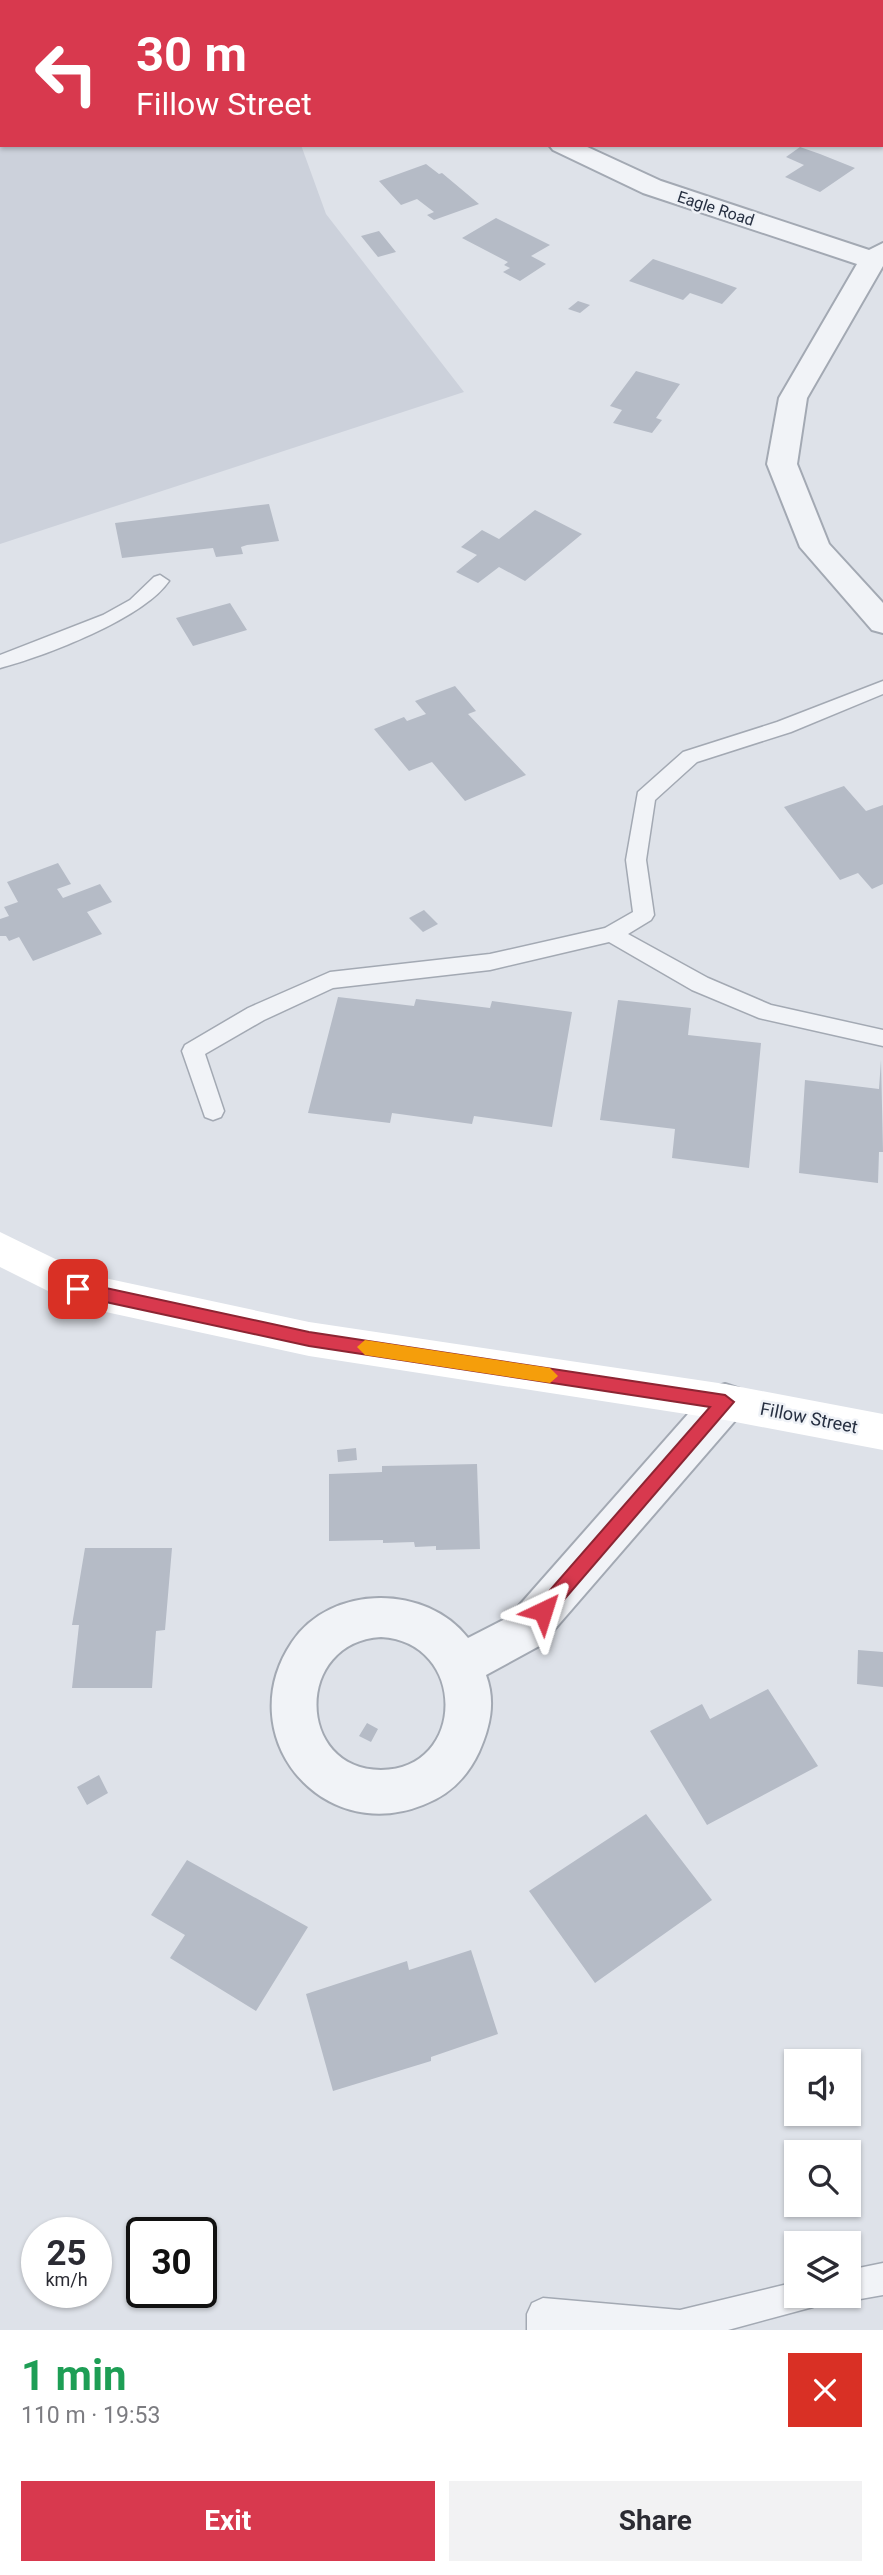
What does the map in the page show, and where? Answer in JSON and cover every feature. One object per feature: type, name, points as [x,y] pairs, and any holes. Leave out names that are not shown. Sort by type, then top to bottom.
[{"type":"street","name":"Eagle Road","points":[[566,147],[652,187],[878,255]]},
{"type":"street","points":[[878,255],[793,398],[782,464],[815,547],[883,622]]},
{"type":"street","name":"Fillow Street","points":[[0,1248],[78,1289],[309,1339],[725,1402],[883,1432]]},
{"type":"street","points":[[461,1665],[525,1631],[725,1402]]},
{"type":"lane","points":[[0,662],[110,619],[137,604],[160,581]]},
{"type":"lane","points":[[213,1111],[193,1051],[256,1014],[330,980],[490,962],[611,934],[644,915],[636,860],[645,797],[690,757],[784,727],[883,687]]},
{"type":"lane","points":[[611,934],[700,985],[767,1012],[883,1038]]},
{"type":"lane","points":[[861,2283],[883,2279]]},
{"type":"lane","points":[[542,2330],[542,2314],[680,2326],[784,2300]]},
{"type":"shaded area","points":[[0,147],[302,147],[326,214],[464,392],[0,544]]},
{"type":"building","points":[[800,147],[855,168],[820,192],[785,177],[804,165],[786,157]]},
{"type":"building","points":[[426,164],[439,174],[442,173],[479,204],[434,220],[427,215],[434,212],[417,199],[401,205],[379,181]]},
{"type":"building","points":[[496,218],[550,245],[531,256],[546,264],[520,281],[503,272],[510,268],[504,265],[508,262],[462,238]]},
{"type":"building","points":[[379,231],[396,252],[378,257],[361,236]]},
{"type":"building","points":[[653,259],[737,288],[722,304],[690,293],[683,300],[629,281]]},
{"type":"building","points":[[578,301],[590,305],[580,313],[568,309]]},
{"type":"building","points":[[636,371],[680,384],[656,418],[662,420],[652,433],[613,423],[622,410],[610,406]]},
{"type":"building","points":[[269,504],[279,541],[247,545],[241,547],[243,554],[216,557],[213,548],[122,558],[115,523]]},
{"type":"building","points":[[535,510],[582,534],[525,581],[499,567],[478,583],[456,572],[477,555],[461,547],[482,530],[499,539]]},
{"type":"building","points":[[230,603],[247,630],[193,646],[176,618]]},
{"type":"building","points":[[455,686],[476,711],[468,714],[526,775],[465,801],[432,762],[409,771],[374,729],[404,717],[407,721],[426,714],[415,701]]},
{"type":"building","points":[[844,786],[866,811],[883,805],[883,884],[872,889],[858,873],[840,880],[784,807]]},
{"type":"building","points":[[58,863],[71,884],[57,889],[63,898],[100,884],[112,902],[87,912],[102,934],[33,961],[19,937],[9,941],[6,936],[0,936],[0,919],[9,916],[4,907],[18,902],[7,882]]},
{"type":"building","points":[[424,910],[438,924],[423,932],[409,918]]},
{"type":"building","points":[[338,997],[414,1006],[416,999],[490,1008],[492,1001],[572,1012],[552,1127],[474,1116],[472,1124],[392,1113],[390,1123],[308,1113]]},
{"type":"building","points":[[618,1000],[691,1008],[688,1035],[761,1043],[749,1168],[672,1158],[675,1129],[600,1120]]},
{"type":"building","points":[[881,1060],[883,1152],[879,1152],[878,1183],[799,1173],[805,1080],[879,1089]]},
{"type":"building","points":[[356,1448],[357,1460],[338,1462],[337,1450]]},
{"type":"building","points":[[477,1464],[480,1549],[436,1550],[436,1546],[415,1547],[414,1542],[383,1543],[383,1540],[329,1541],[329,1474],[382,1472],[382,1466]]},
{"type":"building","points":[[85,1548],[172,1548],[165,1630],[156,1631],[152,1688],[72,1688],[79,1625],[72,1625]]},
{"type":"building","points":[[858,1650],[883,1652],[883,1687],[857,1684]]},
{"type":"building","points":[[768,1689],[818,1766],[707,1825],[650,1731],[702,1704],[710,1719]]},
{"type":"building","points":[[367,1723],[378,1729],[371,1742],[359,1736]]},
{"type":"building","points":[[99,1775],[108,1793],[87,1805],[77,1787]]},
{"type":"building","points":[[646,1814],[712,1900],[595,1983],[529,1891]]},
{"type":"building","points":[[187,1860],[308,1927],[256,2011],[170,1958],[185,1935],[151,1915]]},
{"type":"building","points":[[471,1950],[498,2034],[431,2057],[431,2061],[333,2091],[306,1994],[407,1961],[409,1970]]},
{"type":"slow traffic","points":[[365,1347],[550,1376]]},
{"type":"route","points":[[78,1289],[309,1339],[725,1402],[543,1611]]}]
